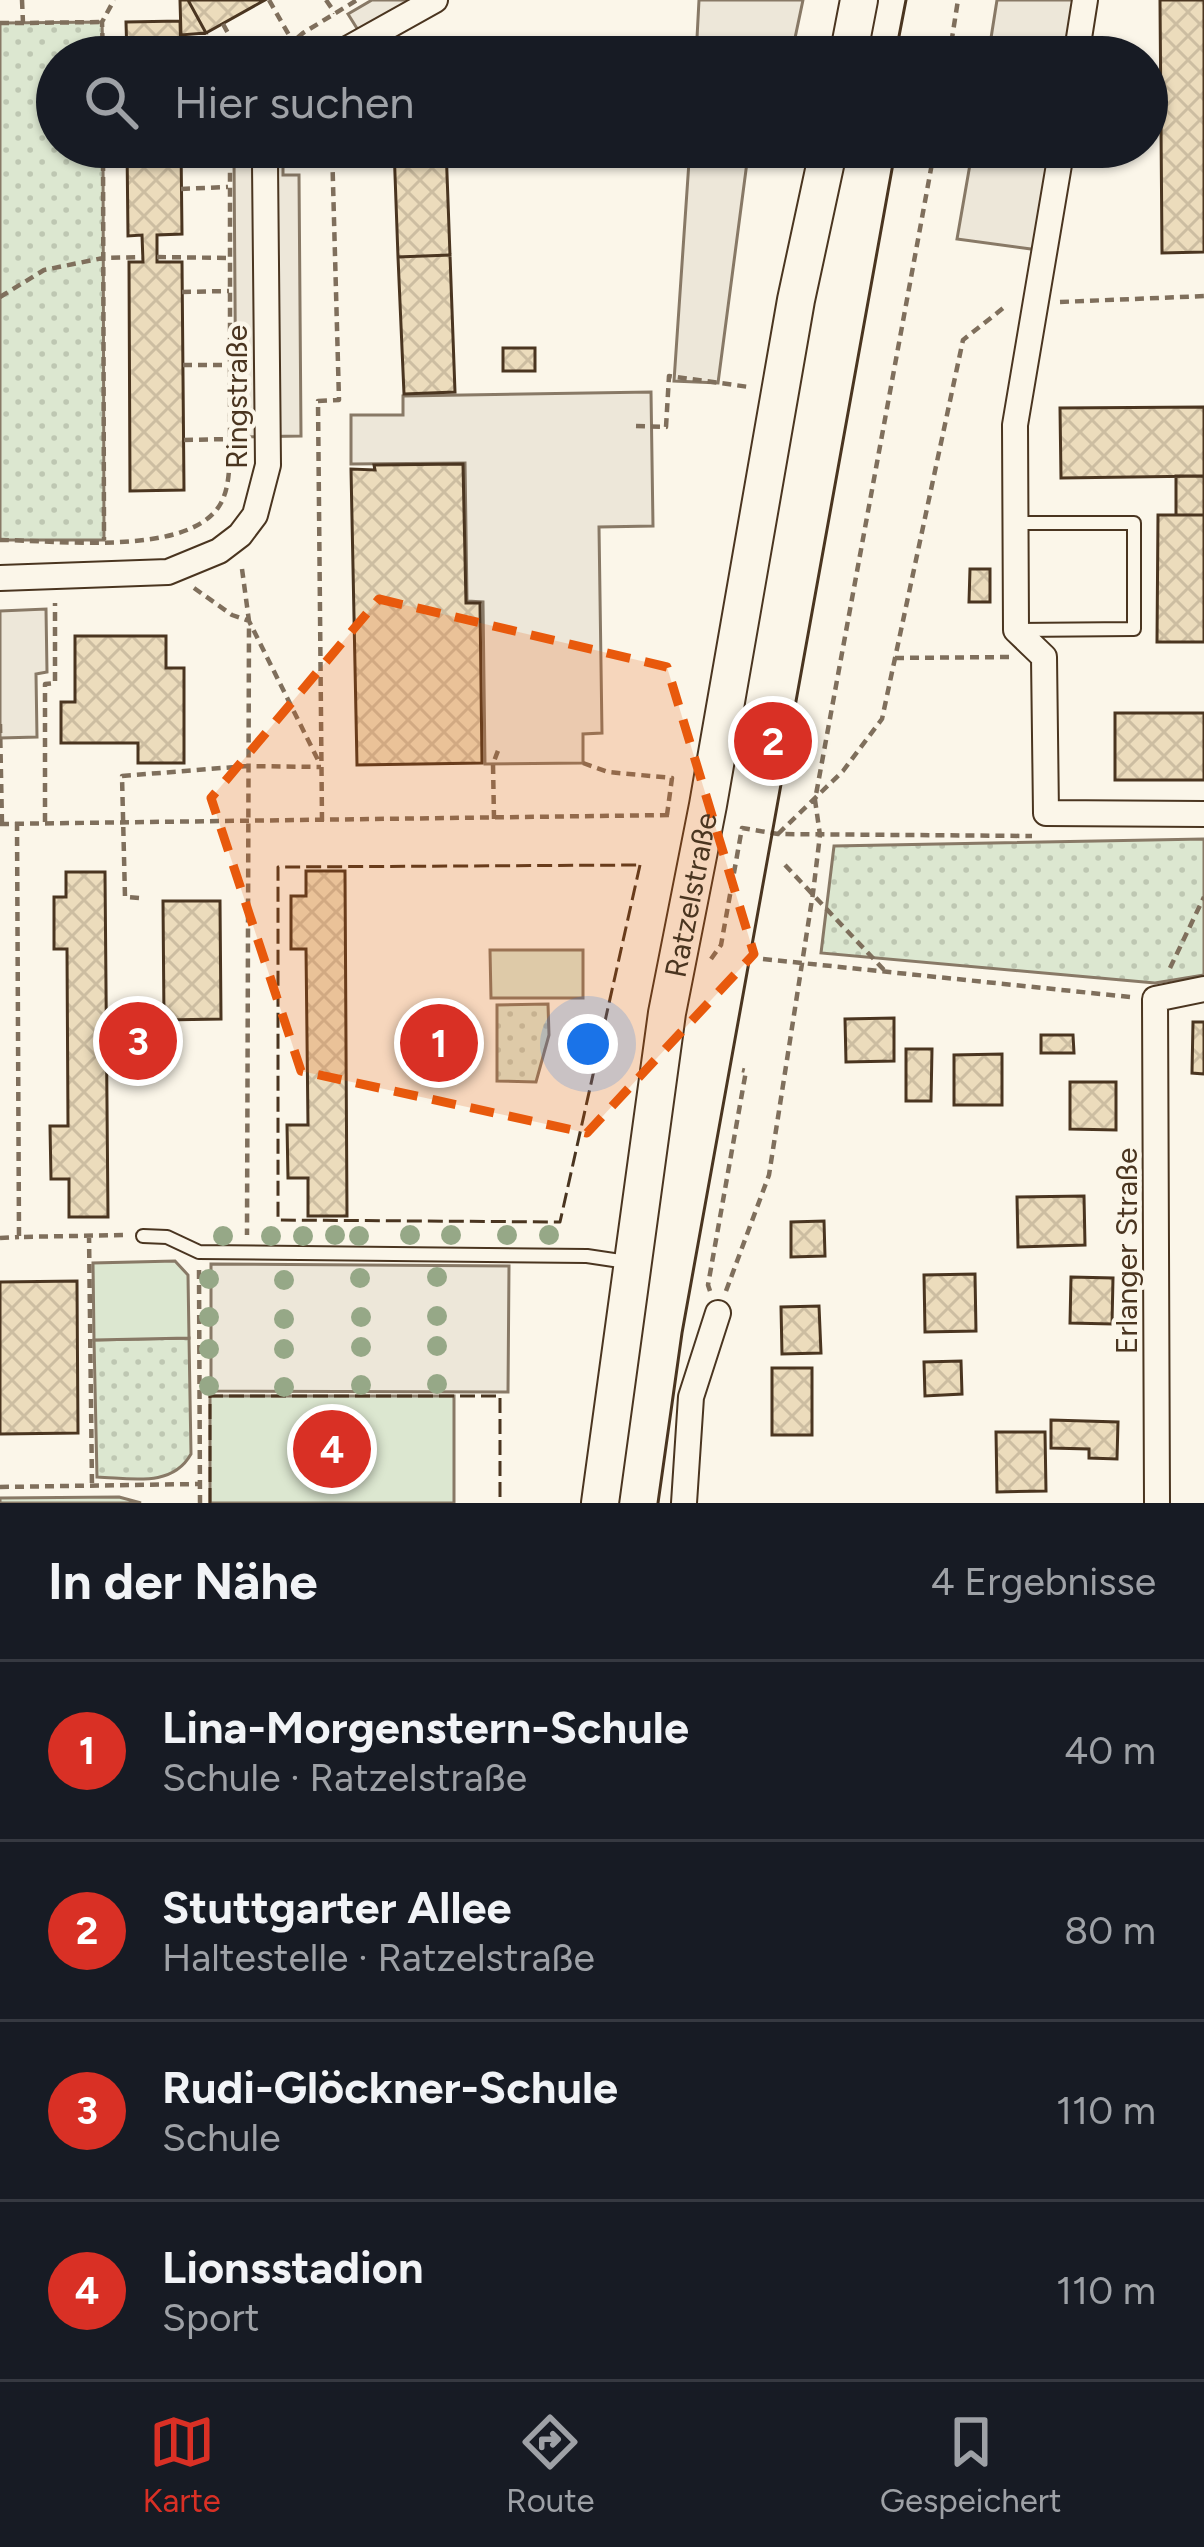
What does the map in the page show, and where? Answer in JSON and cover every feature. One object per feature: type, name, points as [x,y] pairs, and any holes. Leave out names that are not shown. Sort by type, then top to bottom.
[{"type":"main road","points":[[852,36],[859,0]]},
{"type":"main road","name":"Ratzelstraße","points":[[600,1503],[667,1013],[825,168]]},
{"type":"street","points":[[371,36],[435,0]]},
{"type":"street","points":[[1079,36],[1085,0]]},
{"type":"street","name":"Ringstraße","points":[[0,578],[153,574],[183,568],[219,551],[255,515],[266,485],[265,168]]},
{"type":"street","points":[[1058,168],[1016,425],[1016,630],[1044,657],[1046,813],[1204,814]]},
{"type":"street","points":[[1154,999],[1204,989]]},
{"type":"street","name":"Erlanger Straße","points":[[1154,999],[1157,1503]]},
{"type":"street","points":[[683,1503],[692,1396],[718,1313]]},
{"type":"lane","points":[[1016,523],[1134,523],[1134,629],[1016,630]]},
{"type":"lane","points":[[142,1236],[166,1237],[199,1252],[587,1256],[634,1263]]},
{"type":"path","points":[[22,0],[23,23]]},
{"type":"path","points":[[103,36],[103,22],[114,0]]},
{"type":"path","points":[[269,0],[290,36]]},
{"type":"path","points":[[326,0],[334,13]]},
{"type":"path","points":[[301,36],[358,0]]},
{"type":"path","points":[[952,36],[958,0]]},
{"type":"path","points":[[0,22],[103,22]]},
{"type":"path","points":[[223,23],[230,36]]},
{"type":"path","points":[[103,168],[104,540]]},
{"type":"path","points":[[0,540],[160,540],[208,519],[220,504],[227,488],[230,439],[229,168]]},
{"type":"path","points":[[322,821],[318,401],[339,400],[333,168]]},
{"type":"path","points":[[718,1313],[769,1175],[813,893],[820,835],[815,800],[931,168]]},
{"type":"path","points":[[182,189],[228,188]]},
{"type":"path","points":[[0,297],[44,270],[103,258],[142,257]]},
{"type":"path","points":[[157,257],[229,258]]},
{"type":"path","points":[[182,292],[229,291]]},
{"type":"path","points":[[778,834],[843,771],[882,719],[963,340],[1007,305],[1204,296]]},
{"type":"path","points":[[183,365],[229,365]]},
{"type":"path","points":[[636,427],[666,427],[669,376],[780,390]]},
{"type":"path","points":[[184,440],[230,439]]},
{"type":"path","points":[[183,568],[196,591],[249,621],[321,767]]},
{"type":"path","points":[[242,568],[249,621],[247,1252]]},
{"type":"path","points":[[45,822],[46,683],[55,683],[56,578]]},
{"type":"path","points":[[895,658],[1044,657]]},
{"type":"path","points":[[1,724],[1,824],[677,814]]},
{"type":"path","points":[[494,819],[493,764],[499,748]]},
{"type":"path","points":[[583,763],[608,772],[672,778],[667,814]]},
{"type":"path","points":[[140,898],[125,897],[122,776],[247,766],[321,767]]},
{"type":"path","points":[[17,822],[19,1237]]},
{"type":"path","points":[[742,828],[778,834],[1033,836]]},
{"type":"path","points":[[784,865],[886,972]]},
{"type":"path","points":[[763,959],[1154,999],[1204,897]]},
{"type":"path","points":[[718,1313],[708,1286],[746,1071],[742,1070]]},
{"type":"path","points":[[89,1234],[92,1486]]},
{"type":"path","points":[[0,1238],[142,1236]]},
{"type":"path","points":[[199,1252],[200,1503]]},
{"type":"path","points":[[0,1487],[200,1484]]},
{"type":"highlighted area","points":[[379,599],[667,667],[754,954],[587,1133],[301,1071],[211,798]]},
{"type":"green space","points":[[102,22],[102,36],[36,36],[36,168],[103,168],[104,540],[0,540],[0,23]]},
{"type":"green space","points":[[1204,839],[1204,975],[1155,983],[821,953],[834,846]]},
{"type":"green space","points":[[490,950],[583,950],[583,998],[491,998]]},
{"type":"green space","points":[[548,1004],[549,1035],[536,1082],[497,1081],[497,1005]]},
{"type":"green space","points":[[175,1261],[188,1275],[189,1338],[94,1340],[93,1263]]},
{"type":"green space","points":[[189,1338],[191,1454],[183,1465],[162,1476],[97,1477],[94,1340]]},
{"type":"green space","points":[[210,1396],[454,1396],[454,1503],[210,1503]]},
{"type":"green space","points":[[119,1497],[141,1503],[0,1503],[0,1498]]},
{"type":"shaded area","points":[[372,0],[411,0],[358,30],[348,14]]},
{"type":"shaded area","points":[[699,0],[803,0],[795,36],[697,36]]},
{"type":"shaded area","points":[[997,0],[1085,0],[1079,36],[991,36]]},
{"type":"shaded area","points":[[234,168],[283,168],[283,175],[299,175],[301,436],[236,437]]},
{"type":"shaded area","points":[[689,168],[746,168],[718,383],[674,381]]},
{"type":"shaded area","points":[[969,168],[1059,168],[1046,251],[957,239]]},
{"type":"shaded area","points":[[651,392],[653,526],[599,527],[602,733],[583,734],[583,763],[485,764],[483,602],[467,601],[465,463],[351,464],[351,415],[403,415],[403,396]]},
{"type":"shaded area","points":[[46,609],[47,672],[36,674],[37,737],[0,738],[0,611]]},
{"type":"shaded area","points":[[211,1264],[509,1266],[508,1392],[211,1391]]},
{"type":"building","points":[[180,0],[188,0],[206,33],[181,35]]},
{"type":"building","points":[[188,0],[265,0],[206,33]]},
{"type":"building","points":[[1160,0],[1204,0],[1204,252],[1162,253],[1161,168],[1168,168],[1168,36],[1160,36]]},
{"type":"building","points":[[180,21],[180,36],[126,36],[126,22]]},
{"type":"building","points":[[127,168],[181,168],[182,234],[157,235],[157,262],[182,262],[184,490],[130,491],[129,262],[143,262],[142,235],[128,236]]},
{"type":"building","points":[[395,168],[447,168],[450,255],[398,257]]},
{"type":"building","points":[[450,255],[455,392],[404,394],[398,257]]},
{"type":"building","points":[[503,348],[535,348],[535,371],[503,371]]},
{"type":"building","points":[[1204,407],[1204,476],[1061,478],[1060,408]]},
{"type":"building","points":[[463,464],[466,603],[480,603],[482,763],[357,765],[351,469]]},
{"type":"building","points":[[1176,476],[1204,476],[1204,515],[1176,515]]},
{"type":"building","points":[[1158,515],[1204,515],[1204,642],[1157,642]]},
{"type":"building","points":[[970,569],[990,569],[990,602],[969,602]]},
{"type":"building","points":[[75,636],[166,636],[166,668],[184,668],[184,763],[138,763],[138,743],[61,743],[61,702],[75,702]]},
{"type":"building","points":[[1115,713],[1204,713],[1204,780],[1115,780]]},
{"type":"building","points":[[306,871],[345,871],[347,1216],[308,1216],[308,1178],[288,1178],[287,1125],[308,1125],[306,949],[291,949],[291,896],[306,896]]},
{"type":"building","points":[[66,872],[105,872],[108,1217],[69,1217],[69,1179],[51,1179],[50,1126],[68,1126],[67,949],[54,949],[54,897],[66,897]]},
{"type":"building","points":[[163,901],[220,901],[221,1019],[164,1020]]},
{"type":"building","points":[[894,1018],[894,1061],[846,1062],[845,1019]]},
{"type":"building","points":[[1193,1022],[1204,1022],[1204,1074],[1192,1073]]},
{"type":"building","points":[[1041,1035],[1073,1035],[1074,1053],[1041,1053]]},
{"type":"building","points":[[906,1049],[932,1049],[931,1101],[906,1101]]},
{"type":"building","points":[[1002,1054],[1002,1105],[954,1105],[954,1055]]},
{"type":"building","points":[[1070,1082],[1116,1082],[1116,1130],[1070,1129]]},
{"type":"building","points":[[1084,1196],[1085,1245],[1018,1247],[1017,1197]]},
{"type":"building","points":[[824,1221],[825,1256],[791,1257],[791,1222]]},
{"type":"building","points":[[975,1274],[976,1331],[925,1332],[924,1275]]},
{"type":"building","points":[[1071,1277],[1113,1278],[1112,1324],[1070,1323]]},
{"type":"building","points":[[77,1281],[78,1433],[0,1434],[0,1282]]},
{"type":"building","points":[[819,1306],[821,1353],[782,1354],[781,1307]]},
{"type":"building","points":[[961,1361],[962,1394],[925,1396],[924,1362]]},
{"type":"building","points":[[772,1368],[812,1368],[812,1435],[772,1435]]},
{"type":"building","points":[[1051,1420],[1118,1422],[1117,1459],[1089,1458],[1089,1449],[1051,1448]]},
{"type":"building","points":[[996,1432],[1045,1432],[1046,1491],[997,1492]]},
{"type":"tram line","points":[[899,36],[906,0]]},
{"type":"tram line","points":[[658,1503],[682,1333],[892,168]]},
{"type":"fence","points":[[640,865],[560,1222],[278,1220],[278,867],[640,865]]},
{"type":"fence","points":[[210,1503],[210,1396],[500,1396],[500,1503]]},
{"type":"place","name":"Stuttgarter Allee","points":[[773,741]]},
{"type":"place","name":"Rudi-Glöckner-Schule","points":[[138,1041]]},
{"type":"place","name":"Lina-Morgenstern-Schule","points":[[439,1043]]},
{"type":"place","name":"Lionsstadion","points":[[332,1449]]}]
